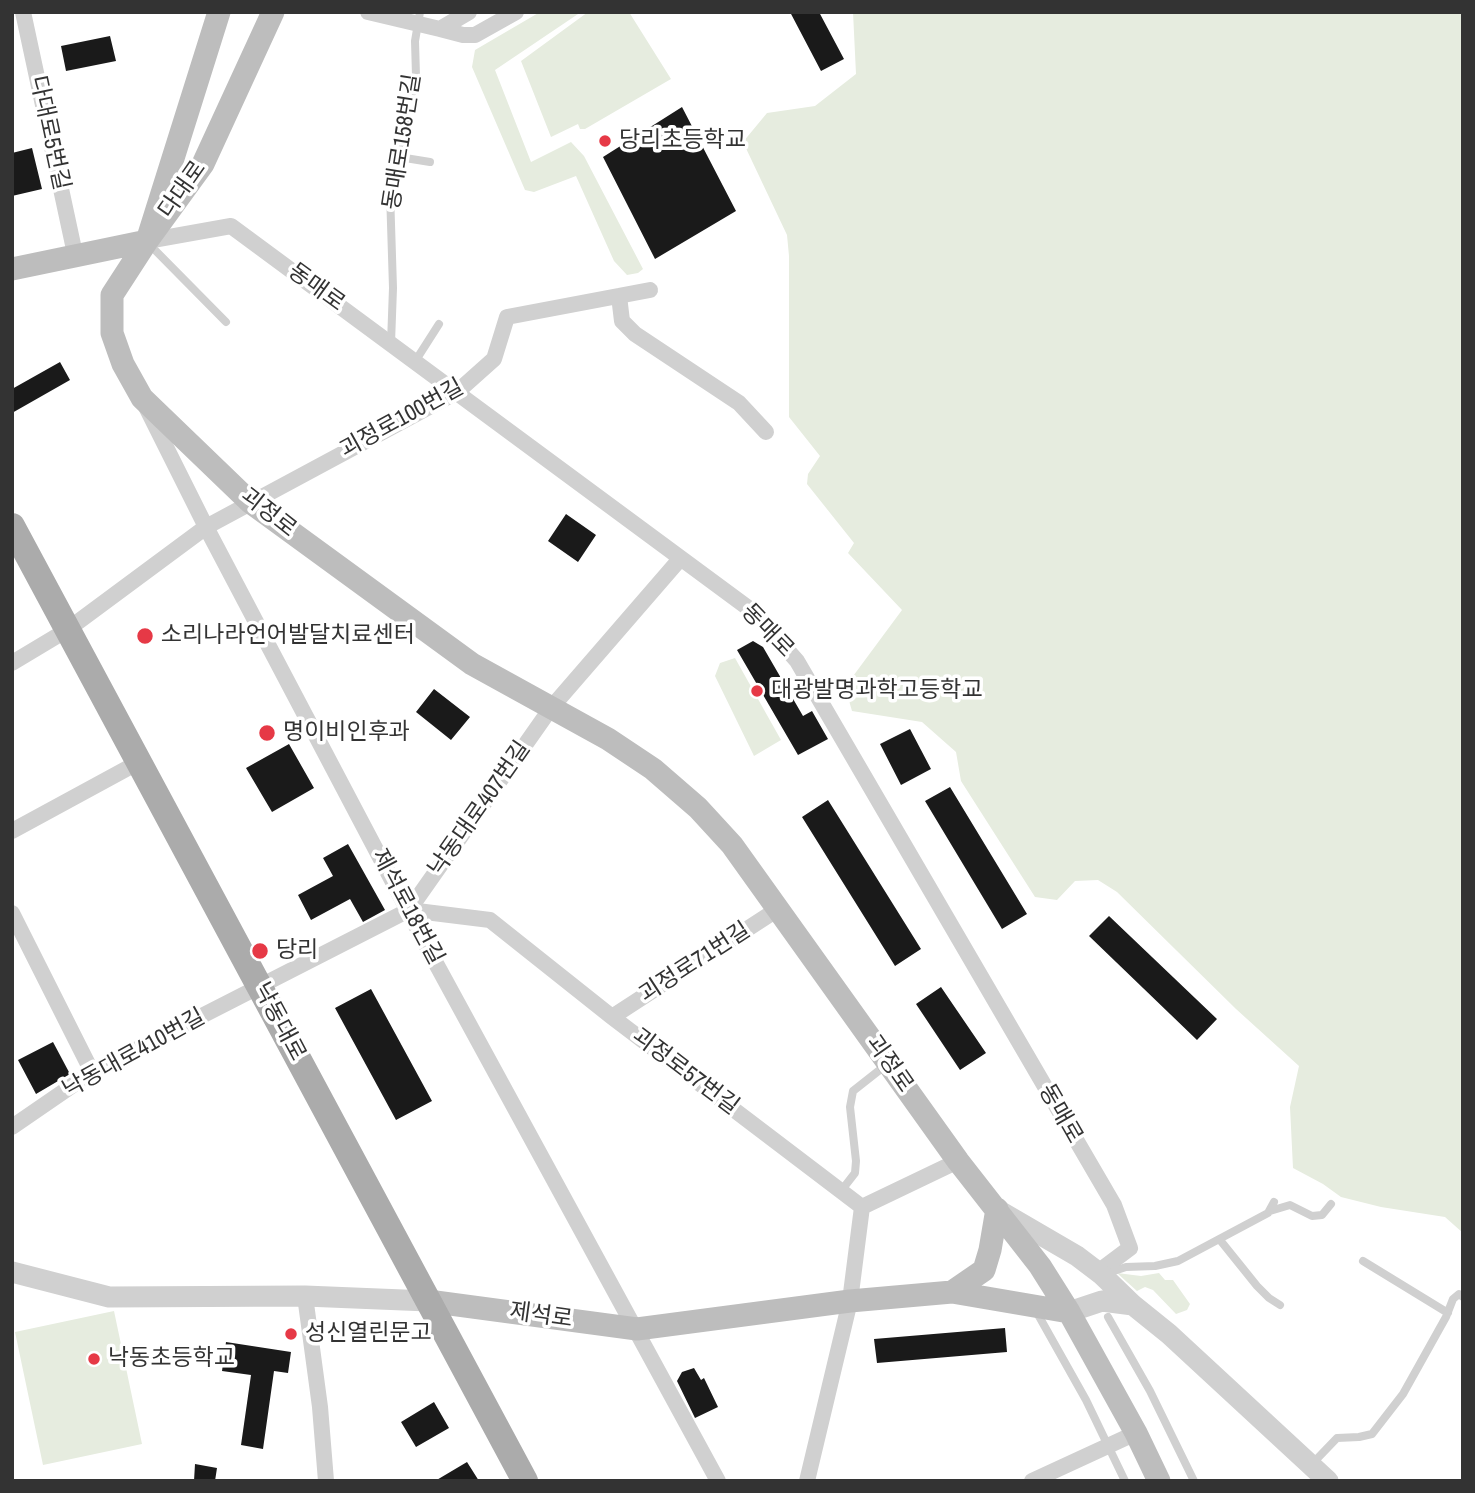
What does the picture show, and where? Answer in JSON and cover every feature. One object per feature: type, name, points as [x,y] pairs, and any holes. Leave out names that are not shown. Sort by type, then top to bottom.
[{"type":"main road","name":"괴정로","points":[[219,12],[146,242],[112,295],[112,333],[123,364],[142,398],[250,502],[472,664],[608,739],[653,769],[698,808],[732,845],[958,1161],[1040,1266],[1069,1312],[1136,1433],[1158,1481]]},
{"type":"main road","name":"다대로","points":[[12,269],[75,254],[146,242],[203,164],[273,12]]},
{"type":"main road","name":"낙동대로","points":[[12,526],[525,1481]]},
{"type":"main road","points":[[952,1292],[984,1270],[996,1209]]},
{"type":"main road","name":"제석로","points":[[428,1301],[637,1329],[850,1301],[952,1292],[1069,1312]]},
{"type":"street","name":"다대로5번길","points":[[23,12],[75,254]]},
{"type":"street","points":[[368,12],[418,19],[463,35],[475,35],[516,12]]},
{"type":"street","points":[[440,29],[469,12]]},
{"type":"street","name":"동매로","points":[[146,242],[231,226],[755,613],[797,661],[1114,1205],[1130,1248],[1100,1274]]},
{"type":"street","name":"괴정로100번길","points":[[250,502],[457,392],[494,359],[507,317],[650,290]]},
{"type":"street","points":[[619,296],[622,321],[635,334],[739,403],[766,432]]},
{"type":"street","name":"제석로18번길","points":[[142,398],[206,527],[409,911],[718,1481]]},
{"type":"street","points":[[12,663],[67,630],[206,527],[250,502]]},
{"type":"street","points":[[551,708],[680,559]]},
{"type":"street","name":"낙동대로407번길","points":[[259,986],[409,911],[551,708]]},
{"type":"street","points":[[12,831],[139,762]]},
{"type":"street","name":"괴정로71번길","points":[[612,1017],[778,909]]},
{"type":"street","name":"괴정로57번길","points":[[409,911],[490,920],[612,1017],[862,1207]]},
{"type":"street","points":[[12,913],[92,1072]]},
{"type":"street","name":"낙동대로410번길","points":[[12,1127],[92,1072],[259,986]]},
{"type":"street","points":[[807,1481],[850,1301],[862,1207],[958,1161]]},
{"type":"street","points":[[996,1209],[1076,1255],[1100,1274],[1170,1334],[1328,1481]]},
{"type":"street","name":"제석로","points":[[12,1272],[109,1297],[305,1296],[428,1301]]},
{"type":"street","points":[[305,1296],[320,1407],[326,1481]]},
{"type":"street","points":[[1069,1312],[1102,1301],[1133,1305]]},
{"type":"street","points":[[1032,1481],[1136,1433]]},
{"type":"lane","name":"동매로158번길","points":[[391,343],[393,288],[390,192],[416,76],[415,41],[418,19]]},
{"type":"lane","points":[[399,157],[430,162]]},
{"type":"lane","points":[[146,242],[226,322]]},
{"type":"lane","points":[[415,360],[439,324]]},
{"type":"lane","points":[[841,1191],[855,1173],[851,1117],[853,1091],[888,1063]]},
{"type":"lane","points":[[1100,1274],[1178,1261],[1220,1240],[1272,1207],[1290,1205],[1312,1216],[1322,1214],[1331,1203]]},
{"type":"lane","points":[[1220,1240],[1269,1298],[1280,1305]]},
{"type":"lane","points":[[1363,1261],[1448,1313]]},
{"type":"lane","points":[[1311,1465],[1337,1438],[1372,1434],[1403,1394],[1453,1299],[1459,1294],[1463,1297]]},
{"type":"lane","points":[[1033,1305],[1086,1400],[1125,1481]]},
{"type":"lane","points":[[1108,1317],[1150,1391],[1194,1481]]},
{"type":"shaded area","points":[[540,12],[581,12],[495,70],[531,162],[571,142],[584,156],[643,269],[638,273],[627,275],[614,261],[576,176],[534,192],[525,190],[472,67],[475,50]]},
{"type":"shaded area","points":[[588,12],[629,12],[671,79],[585,129],[580,129],[578,124],[551,137],[521,61]]},
{"type":"shaded area","points":[[853,12],[1463,12],[1463,1233],[1445,1217],[1381,1207],[1341,1197],[1293,1168],[1290,1107],[1299,1066],[1236,1009],[1117,892],[1098,880],[1075,881],[1057,900],[1035,897],[961,781],[956,752],[922,722],[852,711],[845,687],[902,610],[848,553],[854,543],[807,484],[808,474],[820,456],[789,417],[787,235],[743,142],[767,113],[815,106],[856,74]]},
{"type":"shaded area","points":[[735,658],[781,740],[754,756],[715,676],[720,663]]},
{"type":"shaded area","points":[[1117,1273],[1141,1276],[1159,1273],[1165,1280],[1173,1280],[1190,1304],[1187,1310],[1176,1314],[1153,1290],[1145,1287],[1137,1291]]},
{"type":"shaded area","points":[[114,1311],[142,1444],[43,1465],[15,1332]]},
{"type":"building","points":[[790,12],[819,12],[844,59],[821,71]]},
{"type":"building","points":[[110,36],[116,61],[66,71],[61,46]]},
{"type":"building","points":[[682,107],[736,211],[655,259],[603,157]]},
{"type":"building","points":[[32,148],[42,189],[12,196],[12,153]]},
{"type":"building","points":[[60,362],[70,380],[12,413],[12,389]]},
{"type":"building","points":[[566,514],[596,535],[578,562],[548,541]]},
{"type":"building","points":[[753,641],[763,647],[803,716],[812,711],[828,739],[798,755],[737,650]]},
{"type":"building","points":[[434,689],[470,717],[451,740],[416,712]]},
{"type":"building","points":[[910,729],[931,769],[901,785],[880,744]]},
{"type":"building","points":[[289,744],[314,788],[272,812],[246,768]]},
{"type":"building","points":[[950,787],[1027,914],[1002,929],[925,801]]},
{"type":"building","points":[[828,800],[921,949],[895,966],[802,817]]},
{"type":"building","points":[[348,844],[385,910],[363,922],[350,899],[311,920],[298,895],[333,876],[323,858]]},
{"type":"building","points":[[1109,916],[1217,1019],[1197,1040],[1089,936]]},
{"type":"building","points":[[941,987],[986,1053],[960,1070],[916,1004]]},
{"type":"building","points":[[371,989],[432,1101],[396,1120],[335,1008]]},
{"type":"building","points":[[53,1042],[70,1074],[36,1094],[18,1060]]},
{"type":"building","points":[[1005,1328],[1007,1352],[877,1363],[874,1339]]},
{"type":"building","points":[[226,1342],[291,1352],[288,1373],[274,1371],[263,1449],[241,1445],[251,1375],[222,1371]]},
{"type":"building","points":[[694,1368],[701,1380],[704,1378],[718,1407],[695,1418],[677,1381],[682,1372]]},
{"type":"building","points":[[434,1402],[449,1428],[416,1447],[401,1422]]},
{"type":"building","points":[[467,1462],[479,1481],[435,1481]]},
{"type":"building","points":[[195,1464],[217,1468],[215,1481],[194,1481]]},
{"type":"place","name":"당리초등학교","points":[[605,141]]},
{"type":"place","name":"소리나라언어발달치료센터","points":[[145,636]]},
{"type":"place","name":"대광발명과학고등학교","points":[[757,691]]},
{"type":"place","name":"명이비인후과","points":[[267,733]]},
{"type":"place","name":"당리","points":[[260,951]]},
{"type":"place","name":"성신열린문고","points":[[291,1334]]},
{"type":"place","name":"낙동초등학교","points":[[94,1359]]}]
